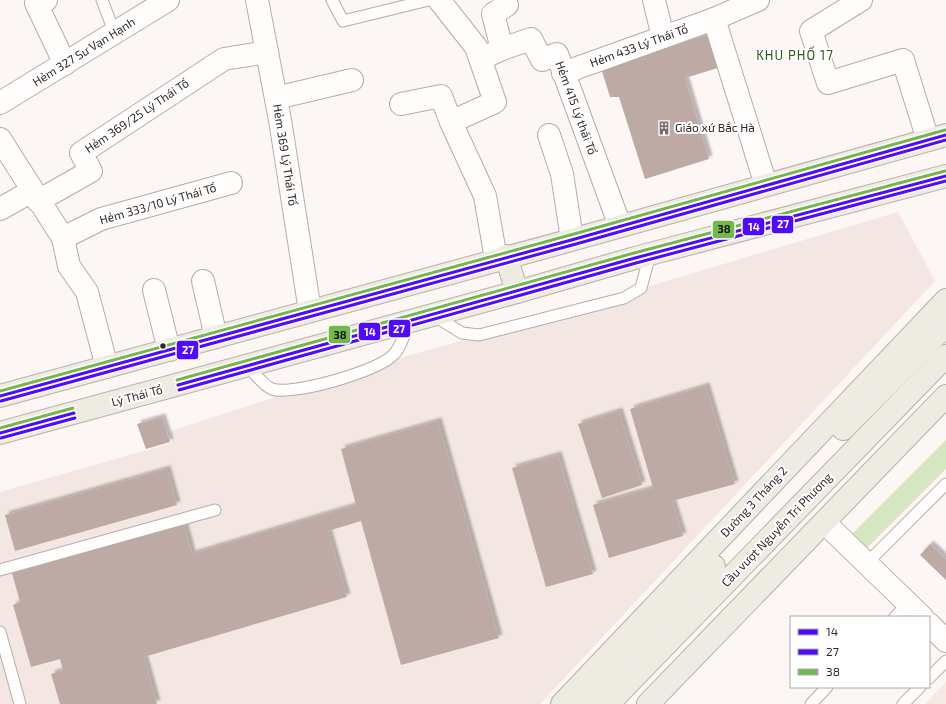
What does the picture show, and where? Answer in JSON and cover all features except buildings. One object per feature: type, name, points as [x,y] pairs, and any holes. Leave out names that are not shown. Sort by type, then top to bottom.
[{"type":"main road","points":[[0,396],[937,138]]},
{"type":"main road","name":"Lý Thái Tổ","points":[[0,433],[517,292],[650,254],[946,176]]},
{"type":"main road","points":[[501,258],[517,292]]},
{"type":"main road","name":"Đường 3 Tháng 2","points":[[562,704],[700,569],[853,408],[946,300]]},
{"type":"main road","name":"Đường 3 Tháng 2","points":[[853,408],[946,324]]},
{"type":"main road","name":"Cầu vượt Nguyễn Tri Phương","points":[[608,704],[946,356]]},
{"type":"main road","points":[[648,704],[833,530],[946,396]]},
{"type":"main road","name":"Đường 3 Tháng 2","points":[[585,704],[700,569]]},
{"type":"street","points":[[46,0],[36,3],[65,64]]},
{"type":"street","name":"Hẻm 327 Sư Vạn Hạnh","points":[[0,103],[115,34],[168,0]]},
{"type":"street","name":"Hẻm 369 Lý Thái Tổ","points":[[257,0],[276,98],[310,311]]},
{"type":"street","points":[[439,0],[476,47],[495,102],[451,122]]},
{"type":"street","points":[[480,59],[502,49],[493,14],[507,5],[504,0]]},
{"type":"street","points":[[654,0],[663,37]]},
{"type":"street","name":"Hẻm 433 Lý Thái Tổ","points":[[563,73],[714,19],[758,0]]},
{"type":"street","points":[[861,0],[811,31],[828,83],[903,60],[937,138]]},
{"type":"street","points":[[714,19],[766,185]]},
{"type":"street","name":"Hẻm 415 Lý thái Tổ","points":[[502,49],[531,39],[542,60],[557,54],[620,226]]},
{"type":"street","name":"Hẻm 369/25 Lý Thái Tổ","points":[[35,196],[91,171],[81,153],[224,59],[267,52]]},
{"type":"street","points":[[276,98],[352,80]]},
{"type":"street","points":[[400,104],[440,96],[485,196],[501,258]]},
{"type":"street","points":[[549,134],[562,174],[572,239]]},
{"type":"street","points":[[0,139],[63,238],[69,266],[87,292],[107,367]]},
{"type":"street","name":"Hẻm 333/10 Lý Thái Tổ","points":[[63,238],[101,219],[231,182]]},
{"type":"street","points":[[0,209],[35,196]]},
{"type":"street","points":[[203,280],[216,337]]},
{"type":"street","points":[[154,290],[169,350]]},
{"type":"street","points":[[833,530],[867,563],[908,612]]},
{"type":"street","points":[[930,625],[946,641]]},
{"type":"lane","points":[[102,0],[115,34]]},
{"type":"lane","points":[[332,0],[343,22],[429,0]]},
{"type":"lane","points":[[433,315],[462,332],[479,335],[624,298],[641,288],[650,254]]},
{"type":"lane","points":[[248,366],[262,382],[270,388],[279,391],[332,381],[373,368],[388,361],[398,349],[408,322]]},
{"type":"lane","points":[[867,563],[946,484]]},
{"type":"lane","points":[[0,570],[215,510]]},
{"type":"lane","points":[[0,632],[20,704]]},
{"type":"lane","points":[[930,677],[946,661]]},
{"type":"lane","points":[[811,704],[826,688]]},
{"type":"lane","points":[[903,704],[919,688]]},
{"type":"shaded area","points":[[898,212],[935,281],[540,704],[0,704],[0,492],[172,443],[170,431],[388,361],[526,323]]},
{"type":"shaded area","points":[[946,682],[946,704],[925,704]]},
{"type":"green space","points":[[946,440],[946,469],[867,548],[852,534]]},
{"type":"transit line","name":"38","points":[[0,391],[574,234],[945,130]]},
{"type":"transit line","name":"14","points":[[0,396],[575,239],[946,135]]},
{"type":"transit line","name":"27","points":[[1,401],[576,244],[946,140]]},
{"type":"transit line","name":"38","points":[[177,380],[634,253],[945,171]]},
{"type":"transit line","name":"14","points":[[178,385],[635,258],[946,176]]},
{"type":"transit line","name":"27","points":[[179,390],[636,263],[946,181]]},
{"type":"transit line","name":"38","points":[[0,428],[73,408]]},
{"type":"transit line","name":"14","points":[[0,433],[74,413]]},
{"type":"transit line","name":"27","points":[[1,438],[75,418]]},
{"type":"place","name":"Giáo xứ Bắc Hà","points":[[664,128]]},
{"type":"district","name":"KHU PHỐ 17","points":[[795,55]]}]
